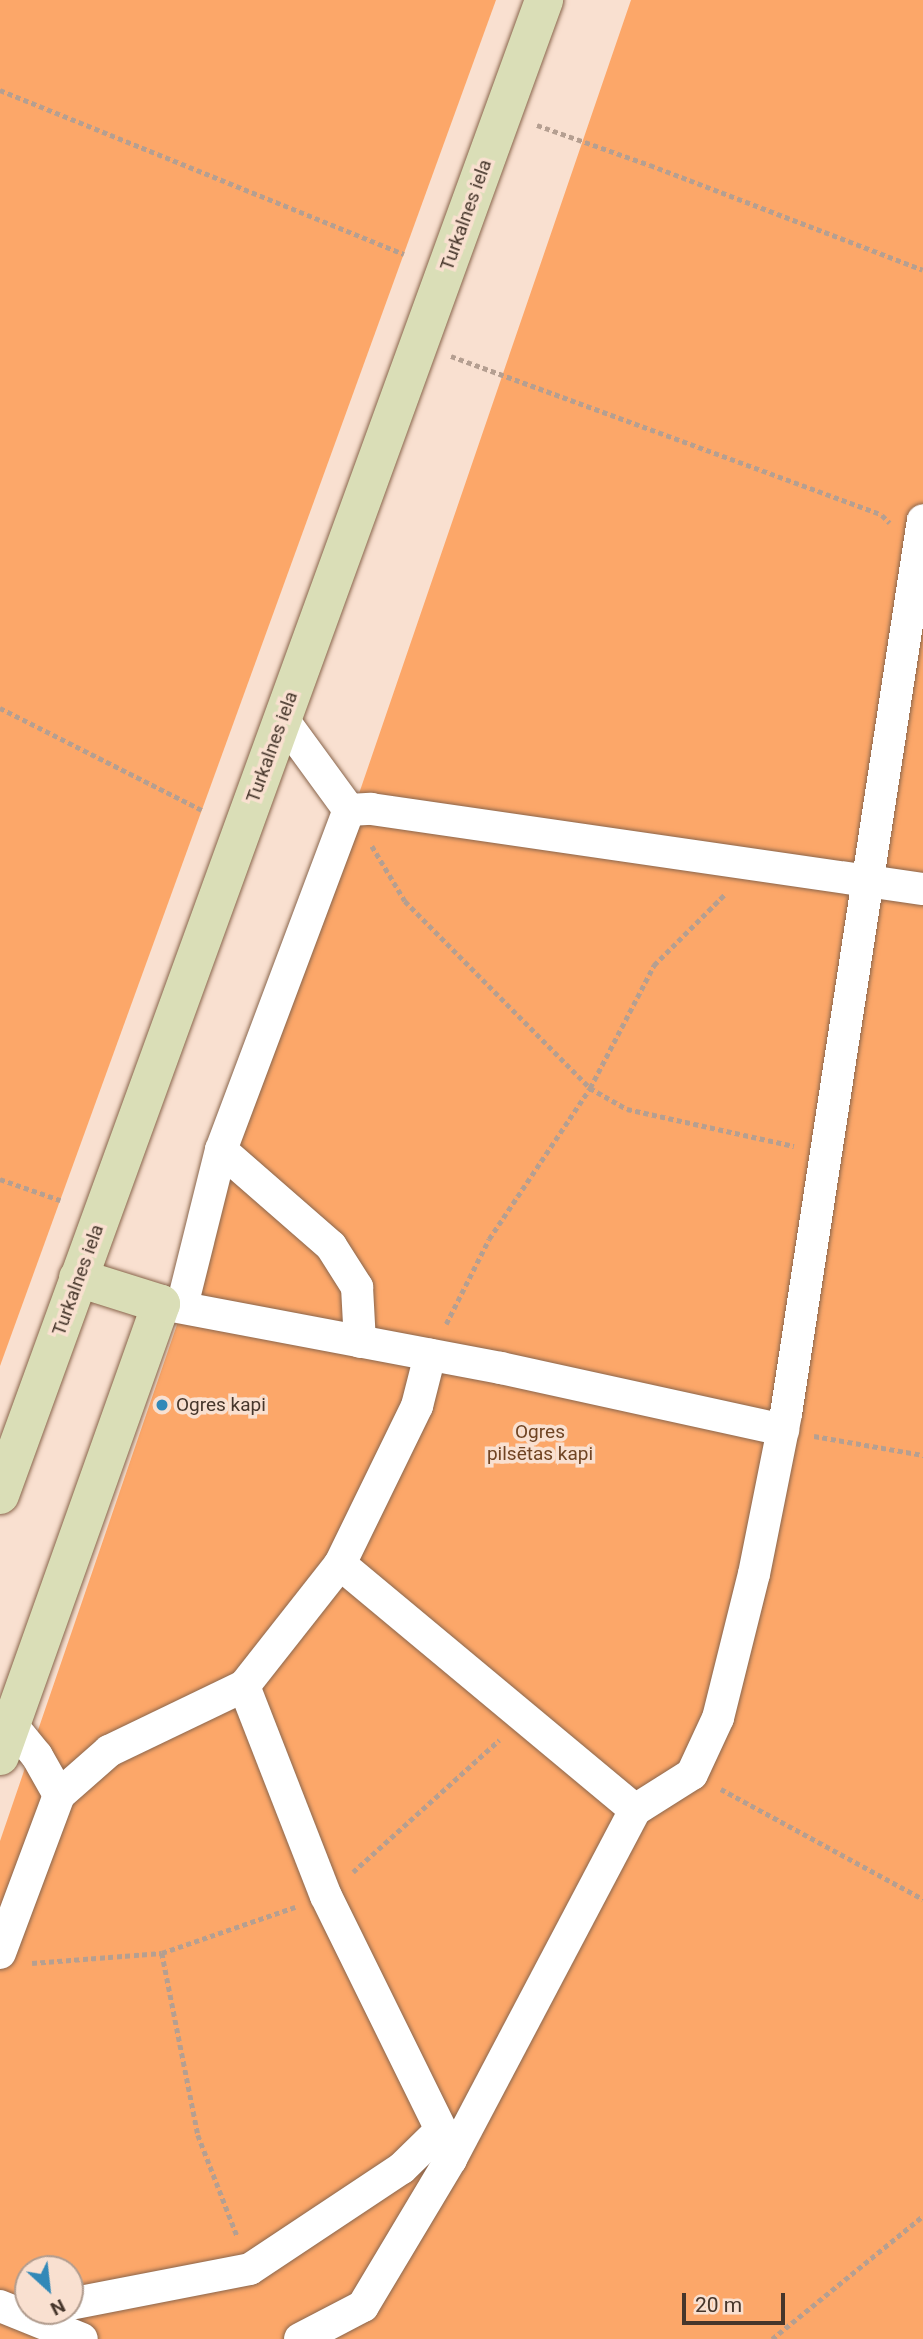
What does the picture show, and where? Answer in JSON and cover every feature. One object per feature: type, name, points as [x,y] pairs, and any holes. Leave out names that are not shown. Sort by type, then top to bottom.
[{"type":"main road","name":"Turkalnes iela","points":[[0,1495],[544,0]]},
{"type":"main road","points":[[6,1740],[172,1305],[78,1278]]},
{"type":"street","points":[[300,2339],[363,2306],[446,2144],[635,1810],[692,1774],[718,1718],[754,1574],[783,1430],[923,520]]},
{"type":"street","points":[[282,718],[349,810]]},
{"type":"street","points":[[349,810],[371,810],[923,889]]},
{"type":"street","points":[[349,810],[221,1150],[172,1305],[430,1355],[783,1430]]},
{"type":"street","points":[[221,1150],[331,1246],[357,1287],[360,1342]]},
{"type":"street","points":[[14,1958],[59,1795],[109,1751],[244,1686],[340,1564],[417,1406],[430,1355]]},
{"type":"street","points":[[340,1564],[635,1810]]},
{"type":"street","points":[[244,1686],[326,1896],[446,2144]]},
{"type":"street","points":[[6,1740],[37,1756],[59,1795]]},
{"type":"street","points":[[84,2302],[250,2269],[402,2168],[446,2144]]},
{"type":"street","points":[[50,2325],[82,2339]]},
{"type":"path","points":[[0,90],[404,254]]},
{"type":"path","points":[[503,113],[650,165],[923,270]]},
{"type":"path","points":[[418,343],[882,514],[917,552]]},
{"type":"path","points":[[0,708],[202,810]]},
{"type":"path","points":[[349,810],[405,901],[590,1088],[627,1109],[825,1153]]},
{"type":"path","points":[[430,1355],[489,1239],[590,1088],[654,965],[755,863]]},
{"type":"path","points":[[0,1179],[60,1200]]},
{"type":"path","points":[[783,1430],[923,1455]]},
{"type":"path","points":[[14,1958],[163,1953],[326,1896],[523,1719]]},
{"type":"path","points":[[692,1774],[923,1899]]},
{"type":"path","points":[[163,1953],[198,2135],[250,2269]]},
{"type":"path","points":[[772,2339],[923,2216]]},
{"type":"green space","points":[[0,0],[496,0],[0,1366]]},
{"type":"green space","name":"Ogres pilsētas kapi","points":[[631,0],[923,0],[923,2339],[0,2339],[0,1841]]},
{"type":"place","name":"Ogres kapi","points":[[162,1405]]}]
